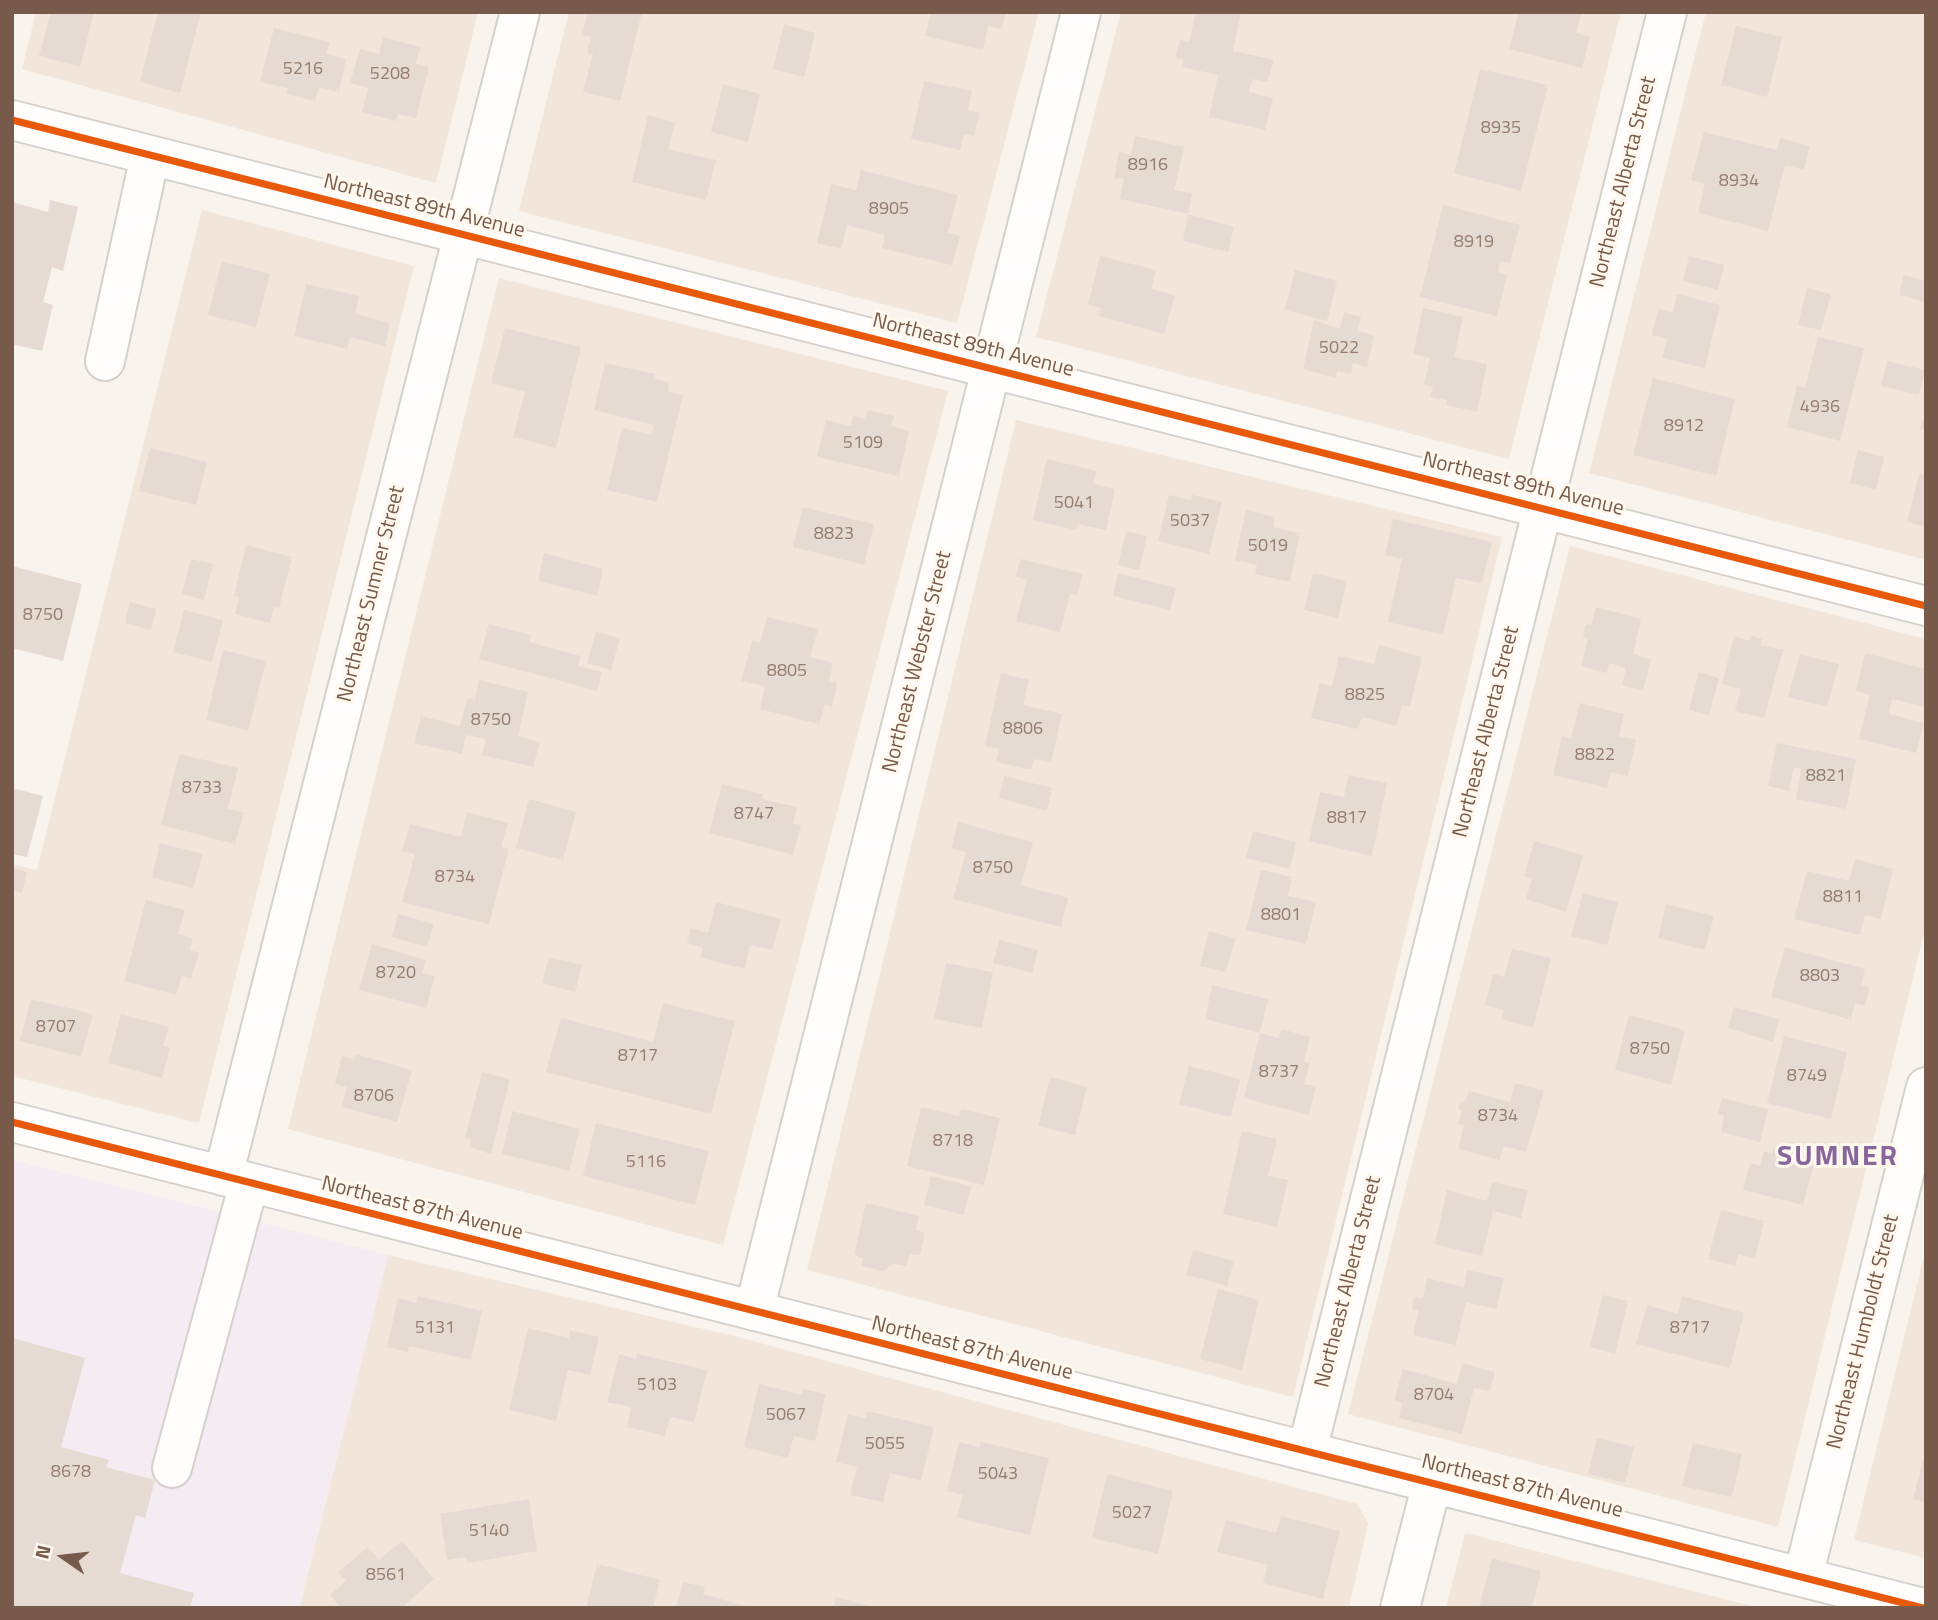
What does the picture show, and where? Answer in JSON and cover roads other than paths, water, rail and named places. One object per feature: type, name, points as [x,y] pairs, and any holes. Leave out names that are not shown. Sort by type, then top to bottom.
[{"type":"street","name":"Northeast Sumner Street","points":[[172,1468],[236,1179],[520,12]]},
{"type":"street","name":"Northeast Webster Street","points":[[754,1311],[1081,12]]},
{"type":"street","name":"Northeast Alberta Street","points":[[1307,1451],[1667,12]]},
{"type":"street","name":"Northeast 89th Avenue","points":[[12,120],[1926,606]]},
{"type":"street","points":[[105,361],[150,156]]},
{"type":"street","name":"Northeast Humboldt Street","points":[[1803,1577],[1926,1087]]},
{"type":"street","name":"Northeast 87th Avenue","points":[[12,1122],[1923,1608]]},
{"type":"street","points":[[1400,1608],[1432,1483]]},
{"type":"district","name":"SUMNER","points":[[1838,1158]]}]
